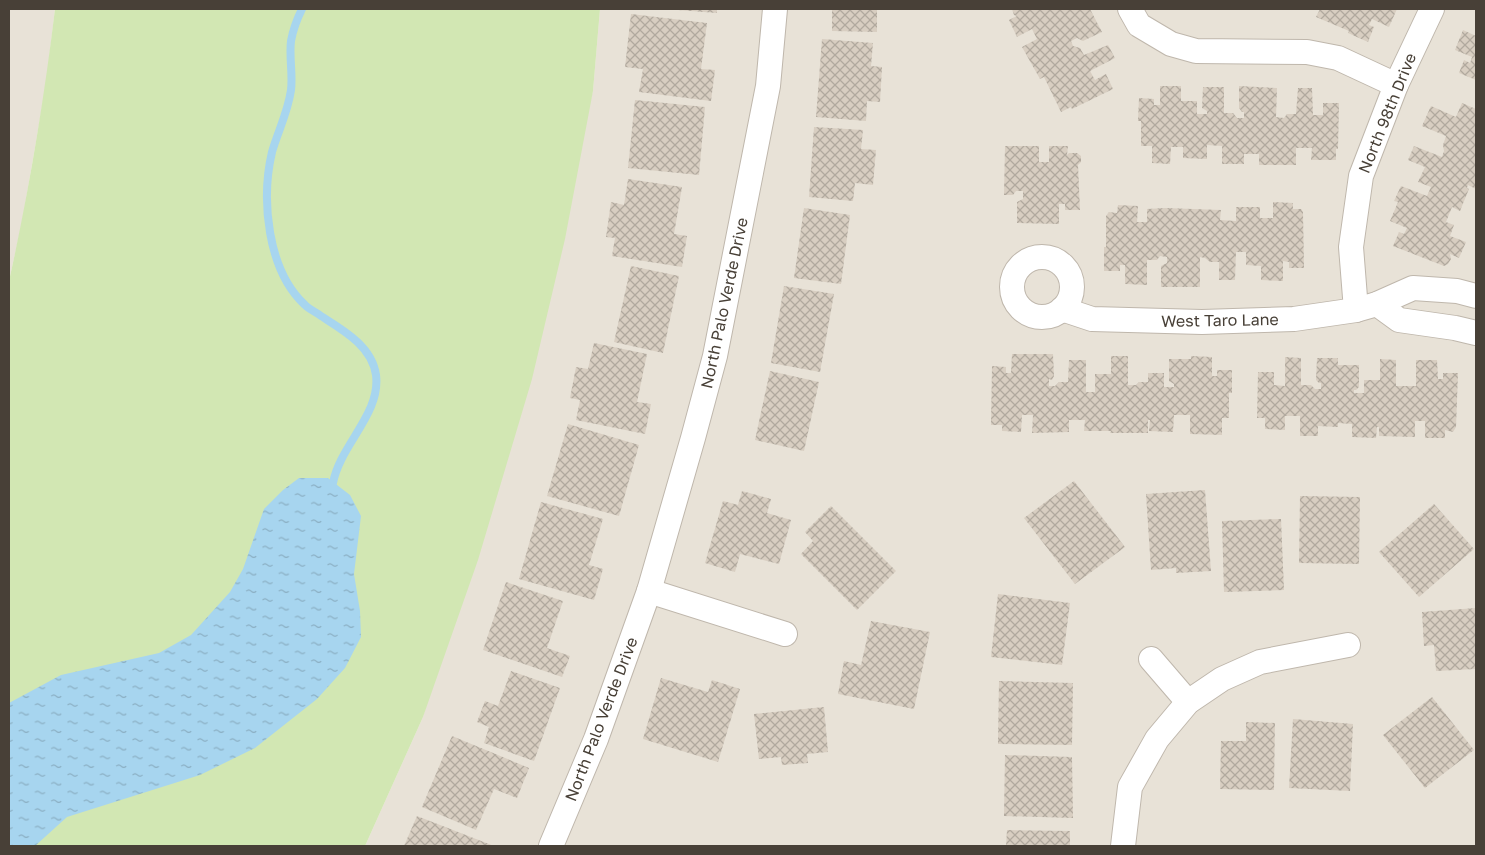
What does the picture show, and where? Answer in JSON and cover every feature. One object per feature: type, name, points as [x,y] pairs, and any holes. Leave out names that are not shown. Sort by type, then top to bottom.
[{"type":"street","name":"North Palo Verde Drive","points":[[551,846],[596,739],[649,591],[715,356],[768,86],[775,9]]},
{"type":"street","name":"North 98th Drive","points":[[1367,307],[1351,247],[1361,176],[1396,85],[1432,9]]},
{"type":"street","points":[[1134,17],[1171,44],[1196,51],[1308,52],[1338,58],[1396,85]]},
{"type":"street","name":"West Taro Lane","points":[[1062,309],[1092,319],[1202,322],[1294,319],[1367,307],[1413,288],[1457,291],[1476,296]]},
{"type":"street","points":[[1367,307],[1400,320],[1476,333]]},
{"type":"street","points":[[649,591],[785,634]]},
{"type":"street","points":[[1123,846],[1130,787],[1157,739],[1188,702],[1222,679],[1260,662],[1348,645]]},
{"type":"street","points":[[1151,658],[1188,702]]},
{"type":"shaded area","points":[[9,9],[55,9],[46,84],[22,222],[9,281]]},
{"type":"shaded area","points":[[600,9],[1476,9],[1476,846],[365,846],[423,717],[593,91]]},
{"type":"green space","points":[[55,9],[600,9],[593,91],[565,239],[532,379],[478,560],[423,717],[365,846],[9,846],[9,281],[35,145]]},
{"type":"water","points":[[299,478],[328,478],[350,495],[361,516],[354,574],[360,611],[361,637],[345,668],[317,699],[255,748],[200,775],[67,817],[35,846],[9,846],[9,703],[61,675],[159,653],[191,635],[230,592],[243,569],[264,509],[283,490]]},
{"type":"building","points":[[717,9],[717,13],[678,10]]},
{"type":"building","points":[[832,9],[877,9],[877,32],[832,31]]},
{"type":"building","points":[[1012,9],[1090,9],[1102,32],[1083,41],[1077,38],[1071,41],[1073,46],[1080,48],[1084,55],[1108,45],[1115,58],[1090,71],[1095,80],[1106,74],[1113,89],[1072,109],[1071,107],[1061,112],[1044,77],[1040,79],[1022,47],[1037,39],[1032,29],[1017,37],[1009,20],[1017,16],[1014,15]]},
{"type":"building","points":[[1320,9],[1397,9],[1389,27],[1372,19],[1369,25],[1374,27],[1368,42],[1348,33],[1349,31],[1316,17]]},
{"type":"building","points":[[631,14],[707,23],[701,69],[715,70],[711,101],[639,92],[643,69],[625,67]]},
{"type":"building","points":[[1463,30],[1476,36],[1476,80],[1459,73],[1464,60],[1470,63],[1472,57],[1455,50]]},
{"type":"building","points":[[822,39],[873,43],[871,66],[882,67],[880,102],[867,101],[866,121],[816,117]]},
{"type":"building","points":[[1160,86],[1181,86],[1181,101],[1197,101],[1197,114],[1207,114],[1207,111],[1202,108],[1203,87],[1224,87],[1224,113],[1233,113],[1237,118],[1244,118],[1244,112],[1239,108],[1239,86],[1277,88],[1276,117],[1284,118],[1287,114],[1296,114],[1298,88],[1312,88],[1313,115],[1323,115],[1323,103],[1339,103],[1336,160],[1311,160],[1312,148],[1296,148],[1296,165],[1259,165],[1259,154],[1244,154],[1244,164],[1222,164],[1222,146],[1207,145],[1207,159],[1183,158],[1183,147],[1171,147],[1170,164],[1152,163],[1152,146],[1141,146],[1141,121],[1138,121],[1139,98],[1154,99],[1154,105],[1160,105]]},
{"type":"building","points":[[635,100],[705,107],[699,175],[628,168]]},
{"type":"building","points":[[1462,103],[1476,109],[1476,189],[1468,185],[1467,188],[1469,189],[1460,211],[1452,207],[1446,222],[1454,225],[1450,236],[1466,242],[1459,258],[1450,254],[1451,259],[1444,266],[1393,246],[1399,232],[1404,234],[1407,228],[1390,221],[1398,202],[1394,201],[1401,186],[1427,196],[1431,187],[1418,182],[1425,167],[1408,160],[1414,146],[1442,157],[1446,136],[1422,126],[1431,106],[1456,117]]},
{"type":"building","points":[[814,127],[863,130],[861,149],[876,150],[873,185],[855,183],[853,201],[809,197]]},
{"type":"building","points":[[1005,146],[1039,146],[1039,162],[1049,162],[1049,146],[1068,146],[1067,155],[1069,153],[1077,153],[1081,156],[1081,162],[1078,165],[1080,210],[1065,210],[1065,204],[1059,204],[1059,224],[1017,223],[1017,202],[1023,199],[1023,191],[1016,191],[1013,195],[1004,195]]},
{"type":"building","points":[[628,179],[682,187],[674,234],[687,236],[682,267],[612,256],[615,238],[606,237],[611,202],[624,205]]},
{"type":"building","points":[[1273,202],[1293,203],[1293,209],[1301,209],[1303,212],[1304,268],[1289,268],[1289,262],[1283,261],[1283,281],[1261,280],[1261,266],[1246,265],[1246,252],[1236,252],[1235,280],[1219,280],[1219,262],[1210,262],[1200,257],[1200,287],[1161,287],[1161,266],[1167,263],[1167,257],[1160,256],[1157,260],[1147,260],[1147,285],[1125,284],[1125,265],[1120,265],[1120,271],[1104,271],[1106,216],[1109,212],[1117,213],[1118,205],[1138,206],[1137,222],[1147,222],[1147,209],[1165,208],[1221,210],[1220,220],[1236,221],[1236,207],[1260,207],[1260,218],[1273,218]]},
{"type":"building","points":[[804,208],[850,215],[841,284],[794,278]]},
{"type":"building","points":[[631,266],[679,276],[663,353],[614,342]]},
{"type":"building","points":[[784,286],[834,294],[820,372],[771,363]]},
{"type":"building","points":[[594,343],[647,354],[637,402],[651,404],[645,434],[576,420],[580,400],[570,398],[576,367],[588,369]]},
{"type":"building","points":[[1012,354],[1053,354],[1054,376],[1052,380],[1049,379],[1049,386],[1055,386],[1059,382],[1068,382],[1069,360],[1086,360],[1086,392],[1095,392],[1095,374],[1111,374],[1111,356],[1128,356],[1128,385],[1148,382],[1148,373],[1164,373],[1164,387],[1174,387],[1174,384],[1169,381],[1169,359],[1191,359],[1191,356],[1212,357],[1212,376],[1217,376],[1217,370],[1232,370],[1232,393],[1229,393],[1229,418],[1222,418],[1222,435],[1190,434],[1190,415],[1174,415],[1173,432],[1149,431],[1150,420],[1148,420],[1148,433],[1110,433],[1111,431],[1084,431],[1085,420],[1069,420],[1069,432],[1032,433],[1033,415],[1022,415],[1021,432],[1002,431],[1002,425],[991,425],[992,366],[1006,367],[1006,373],[1011,373]]},
{"type":"building","points":[[1285,357],[1301,358],[1301,385],[1311,385],[1315,389],[1321,389],[1321,383],[1316,380],[1317,358],[1338,358],[1338,365],[1359,365],[1359,387],[1354,390],[1354,393],[1364,393],[1364,380],[1380,380],[1380,359],[1396,360],[1396,386],[1416,386],[1416,360],[1437,360],[1438,379],[1443,379],[1443,373],[1458,373],[1456,427],[1453,432],[1445,430],[1445,438],[1425,438],[1425,421],[1415,421],[1415,437],[1379,436],[1379,427],[1377,427],[1376,438],[1352,437],[1352,424],[1338,423],[1338,427],[1318,426],[1318,436],[1300,436],[1300,416],[1285,416],[1285,430],[1265,429],[1265,418],[1257,418],[1258,372],[1274,372],[1274,385],[1285,386]]},
{"type":"building","points":[[770,371],[819,382],[804,451],[755,440]]},
{"type":"building","points":[[568,424],[639,445],[619,516],[547,496]]},
{"type":"building","points":[[1074,481],[1125,547],[1075,584],[1024,518]]},
{"type":"building","points":[[1205,490],[1211,571],[1176,573],[1176,568],[1151,570],[1146,494]]},
{"type":"building","points":[[742,491],[771,499],[767,513],[791,520],[779,564],[740,554],[735,572],[705,563],[723,501],[738,505]]},
{"type":"building","points":[[1300,496],[1360,497],[1359,564],[1299,563]]},
{"type":"building","points":[[541,502],[603,519],[589,565],[603,569],[594,600],[519,579]]},
{"type":"building","points":[[1434,504],[1474,549],[1419,597],[1379,552]]},
{"type":"building","points":[[831,506],[896,571],[857,610],[801,554],[813,541],[805,532]]},
{"type":"building","points":[[1281,519],[1284,590],[1224,592],[1222,521]]},
{"type":"building","points":[[506,582],[563,601],[547,648],[570,656],[562,677],[483,650]]},
{"type":"building","points":[[998,594],[1070,603],[1062,665],[991,657]]},
{"type":"building","points":[[1476,608],[1476,669],[1436,671],[1434,645],[1424,646],[1422,612]]},
{"type":"building","points":[[871,621],[930,632],[914,709],[838,694],[844,661],[861,665]]},
{"type":"building","points":[[511,671],[560,688],[534,761],[484,743],[489,727],[477,722],[485,701],[498,706]]},
{"type":"building","points":[[661,678],[708,692],[712,680],[740,689],[718,762],[643,739]]},
{"type":"building","points":[[999,681],[1073,683],[1072,745],[998,744]]},
{"type":"building","points":[[1432,697],[1474,750],[1425,788],[1383,735]]},
{"type":"building","points":[[824,707],[828,752],[807,754],[808,763],[782,765],[781,757],[759,759],[754,714]]},
{"type":"building","points":[[1293,719],[1353,724],[1350,791],[1289,788]]},
{"type":"building","points":[[1246,722],[1275,723],[1274,790],[1220,789],[1221,741],[1246,741]]},
{"type":"building","points":[[452,736],[529,768],[517,798],[494,789],[476,830],[422,807]]},
{"type":"building","points":[[1005,755],[1072,757],[1073,818],[1004,816]]},
{"type":"building","points":[[417,816],[494,846],[404,846]]},
{"type":"building","points":[[1007,830],[1070,831],[1070,846],[1006,846]]},
{"type":"waterway","points":[[302,9],[291,41],[290,98],[272,152],[269,171],[267,191],[270,233],[282,273],[292,290],[307,307],[347,333],[363,347],[369,356],[376,375],[376,389],[372,403],[343,456],[333,483]]}]
